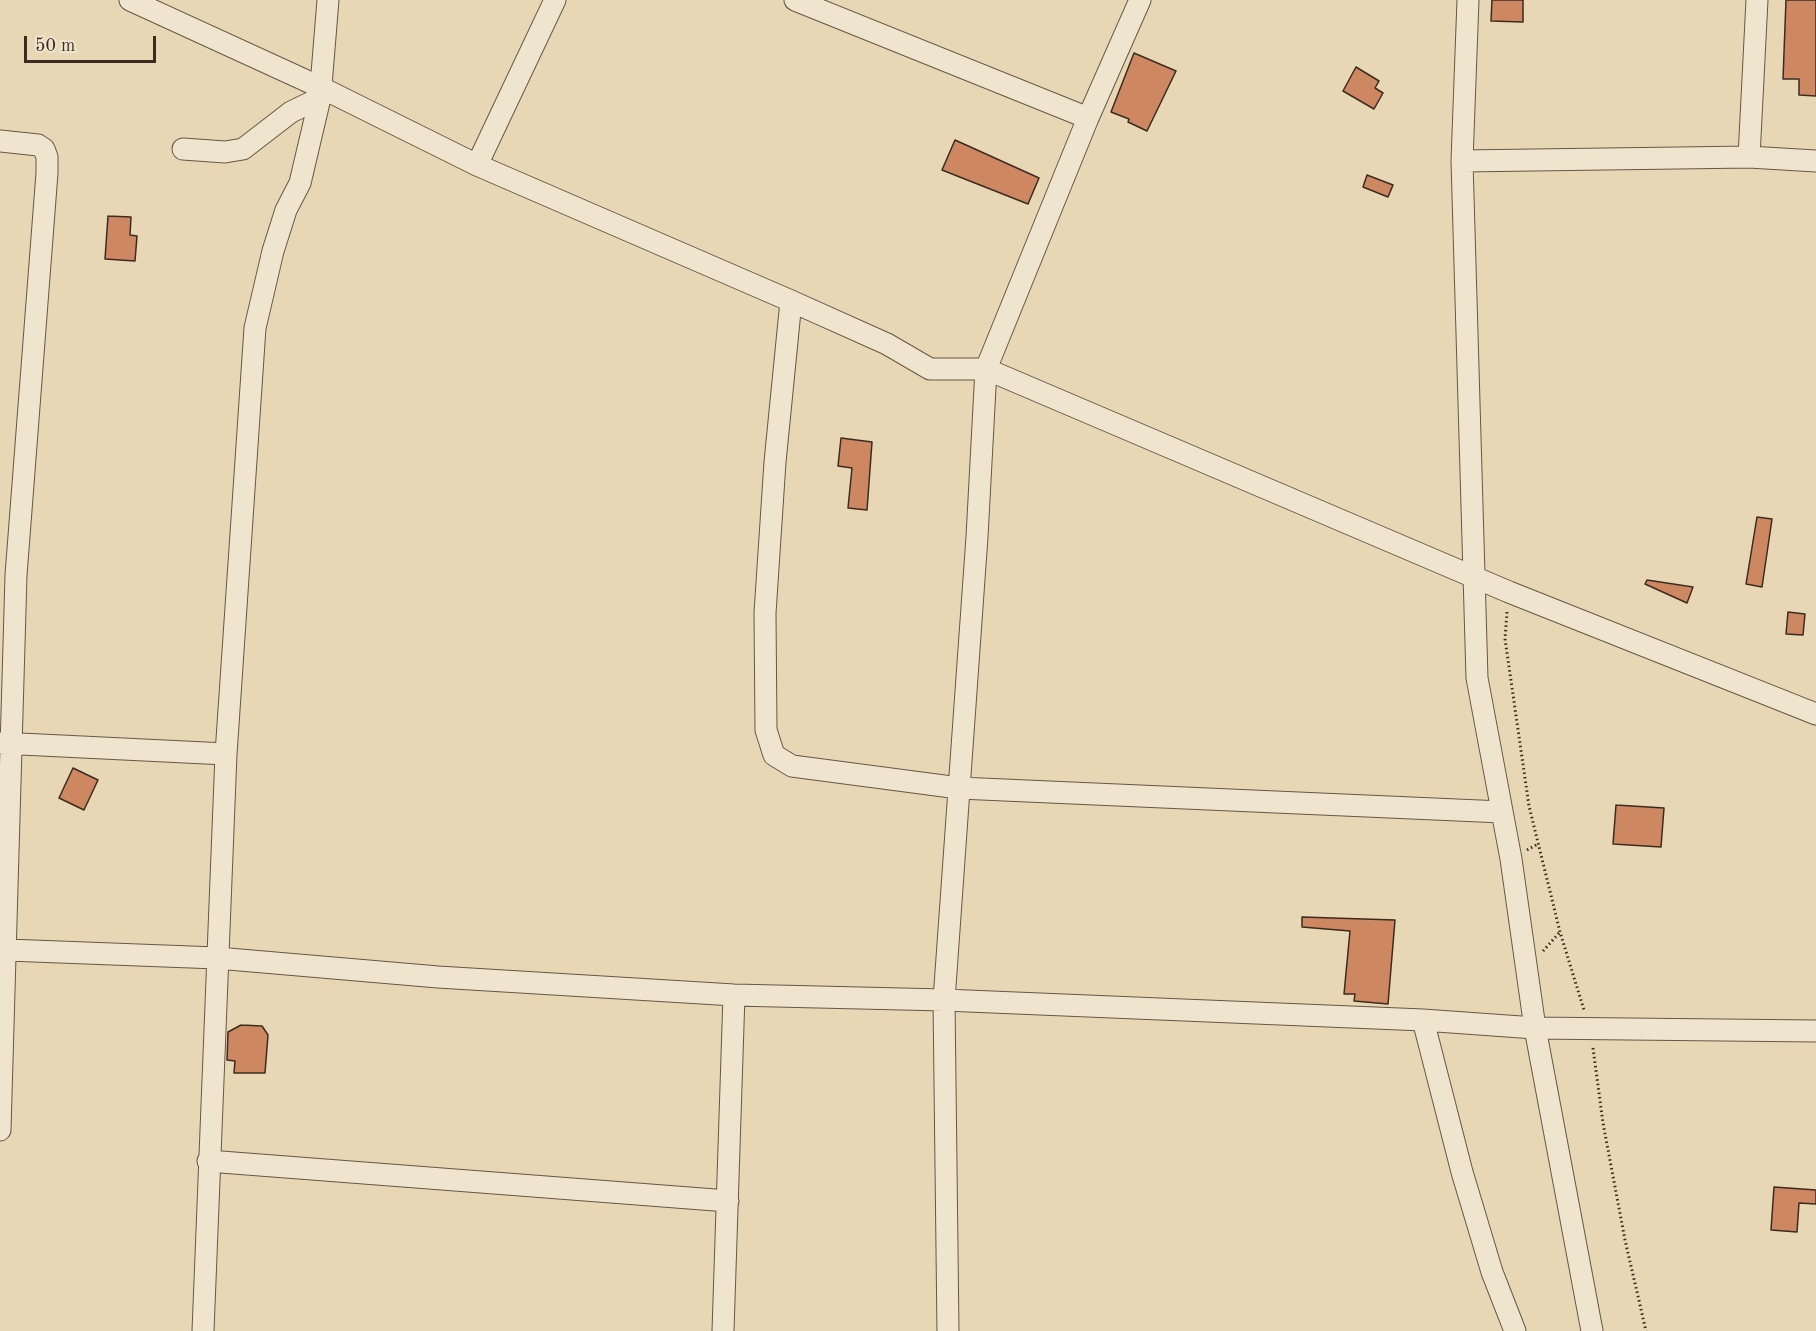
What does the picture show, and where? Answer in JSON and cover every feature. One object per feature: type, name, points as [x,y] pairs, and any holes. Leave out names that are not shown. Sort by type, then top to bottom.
[{"type":"street","points":[[130,0],[321,93],[477,165],[887,344],[930,369],[986,369],[1509,592],[1816,714]]},
{"type":"street","points":[[203,1331],[226,754],[255,328],[273,251],[286,210],[300,183],[321,93],[328,0]]},
{"type":"street","points":[[477,165],[555,0]]},
{"type":"street","points":[[795,0],[1088,118]]},
{"type":"street","points":[[948,1331],[944,1000],[986,369],[1088,118],[1140,0]]},
{"type":"street","points":[[1468,0],[1462,161],[1476,578],[1477,678],[1511,859],[1535,1028],[1592,1331]]},
{"type":"street","points":[[1749,157],[1757,0]]},
{"type":"street","points":[[183,149],[225,152],[243,149],[291,112],[321,93]]},
{"type":"street","points":[[0,141],[38,145],[44,149],[47,157],[5,744],[7,950],[0,1130]]},
{"type":"street","points":[[1462,161],[1749,157],[1816,161]]},
{"type":"street","points":[[791,301],[775,462],[765,613],[766,730],[774,755],[792,766],[959,788],[1502,812]]},
{"type":"street","points":[[5,744],[226,754]]},
{"type":"street","points":[[7,950],[217,958],[438,977],[734,995],[944,1000],[1423,1020],[1535,1028],[1816,1031]]},
{"type":"street","points":[[723,1331],[734,995]]},
{"type":"street","points":[[1423,1020],[1462,1172],[1492,1272],[1515,1331]]},
{"type":"street","points":[[208,1161],[728,1201]]},
{"type":"path","points":[[1509,592],[1505,639],[1529,806],[1560,932],[1590,1028],[1605,1135],[1625,1240],[1646,1331]]},
{"type":"building","points":[[1492,0],[1523,0],[1523,22],[1491,21]]},
{"type":"building","points":[[1786,0],[1816,0],[1816,96],[1799,95],[1799,79],[1783,79]]},
{"type":"building","points":[[1134,53],[1176,71],[1147,131],[1128,122],[1129,119],[1111,112]]},
{"type":"building","points":[[1356,67],[1379,81],[1375,88],[1383,93],[1374,109],[1343,91]]},
{"type":"building","points":[[955,140],[1039,178],[1028,204],[942,170]]},
{"type":"building","points":[[1367,175],[1393,185],[1388,197],[1363,187]]},
{"type":"building","points":[[108,216],[131,217],[130,235],[137,236],[135,261],[105,259]]},
{"type":"building","points":[[841,438],[872,442],[867,510],[848,508],[852,468],[838,466]]},
{"type":"building","points":[[1757,517],[1772,519],[1762,587],[1746,584]]},
{"type":"building","points":[[1647,580],[1693,587],[1687,603],[1645,584]]},
{"type":"building","points":[[1788,612],[1805,614],[1803,635],[1786,634]]},
{"type":"building","points":[[73,768],[98,780],[84,810],[59,798]]},
{"type":"building","points":[[1616,805],[1664,808],[1661,847],[1613,844]]},
{"type":"building","points":[[1302,917],[1395,920],[1388,1004],[1354,1001],[1355,994],[1344,994],[1350,931],[1302,927]]},
{"type":"building","points":[[241,1025],[262,1026],[268,1035],[265,1073],[234,1073],[235,1061],[227,1060],[228,1032]]},
{"type":"building","points":[[1774,1187],[1816,1190],[1816,1204],[1799,1203],[1797,1232],[1771,1230]]}]
